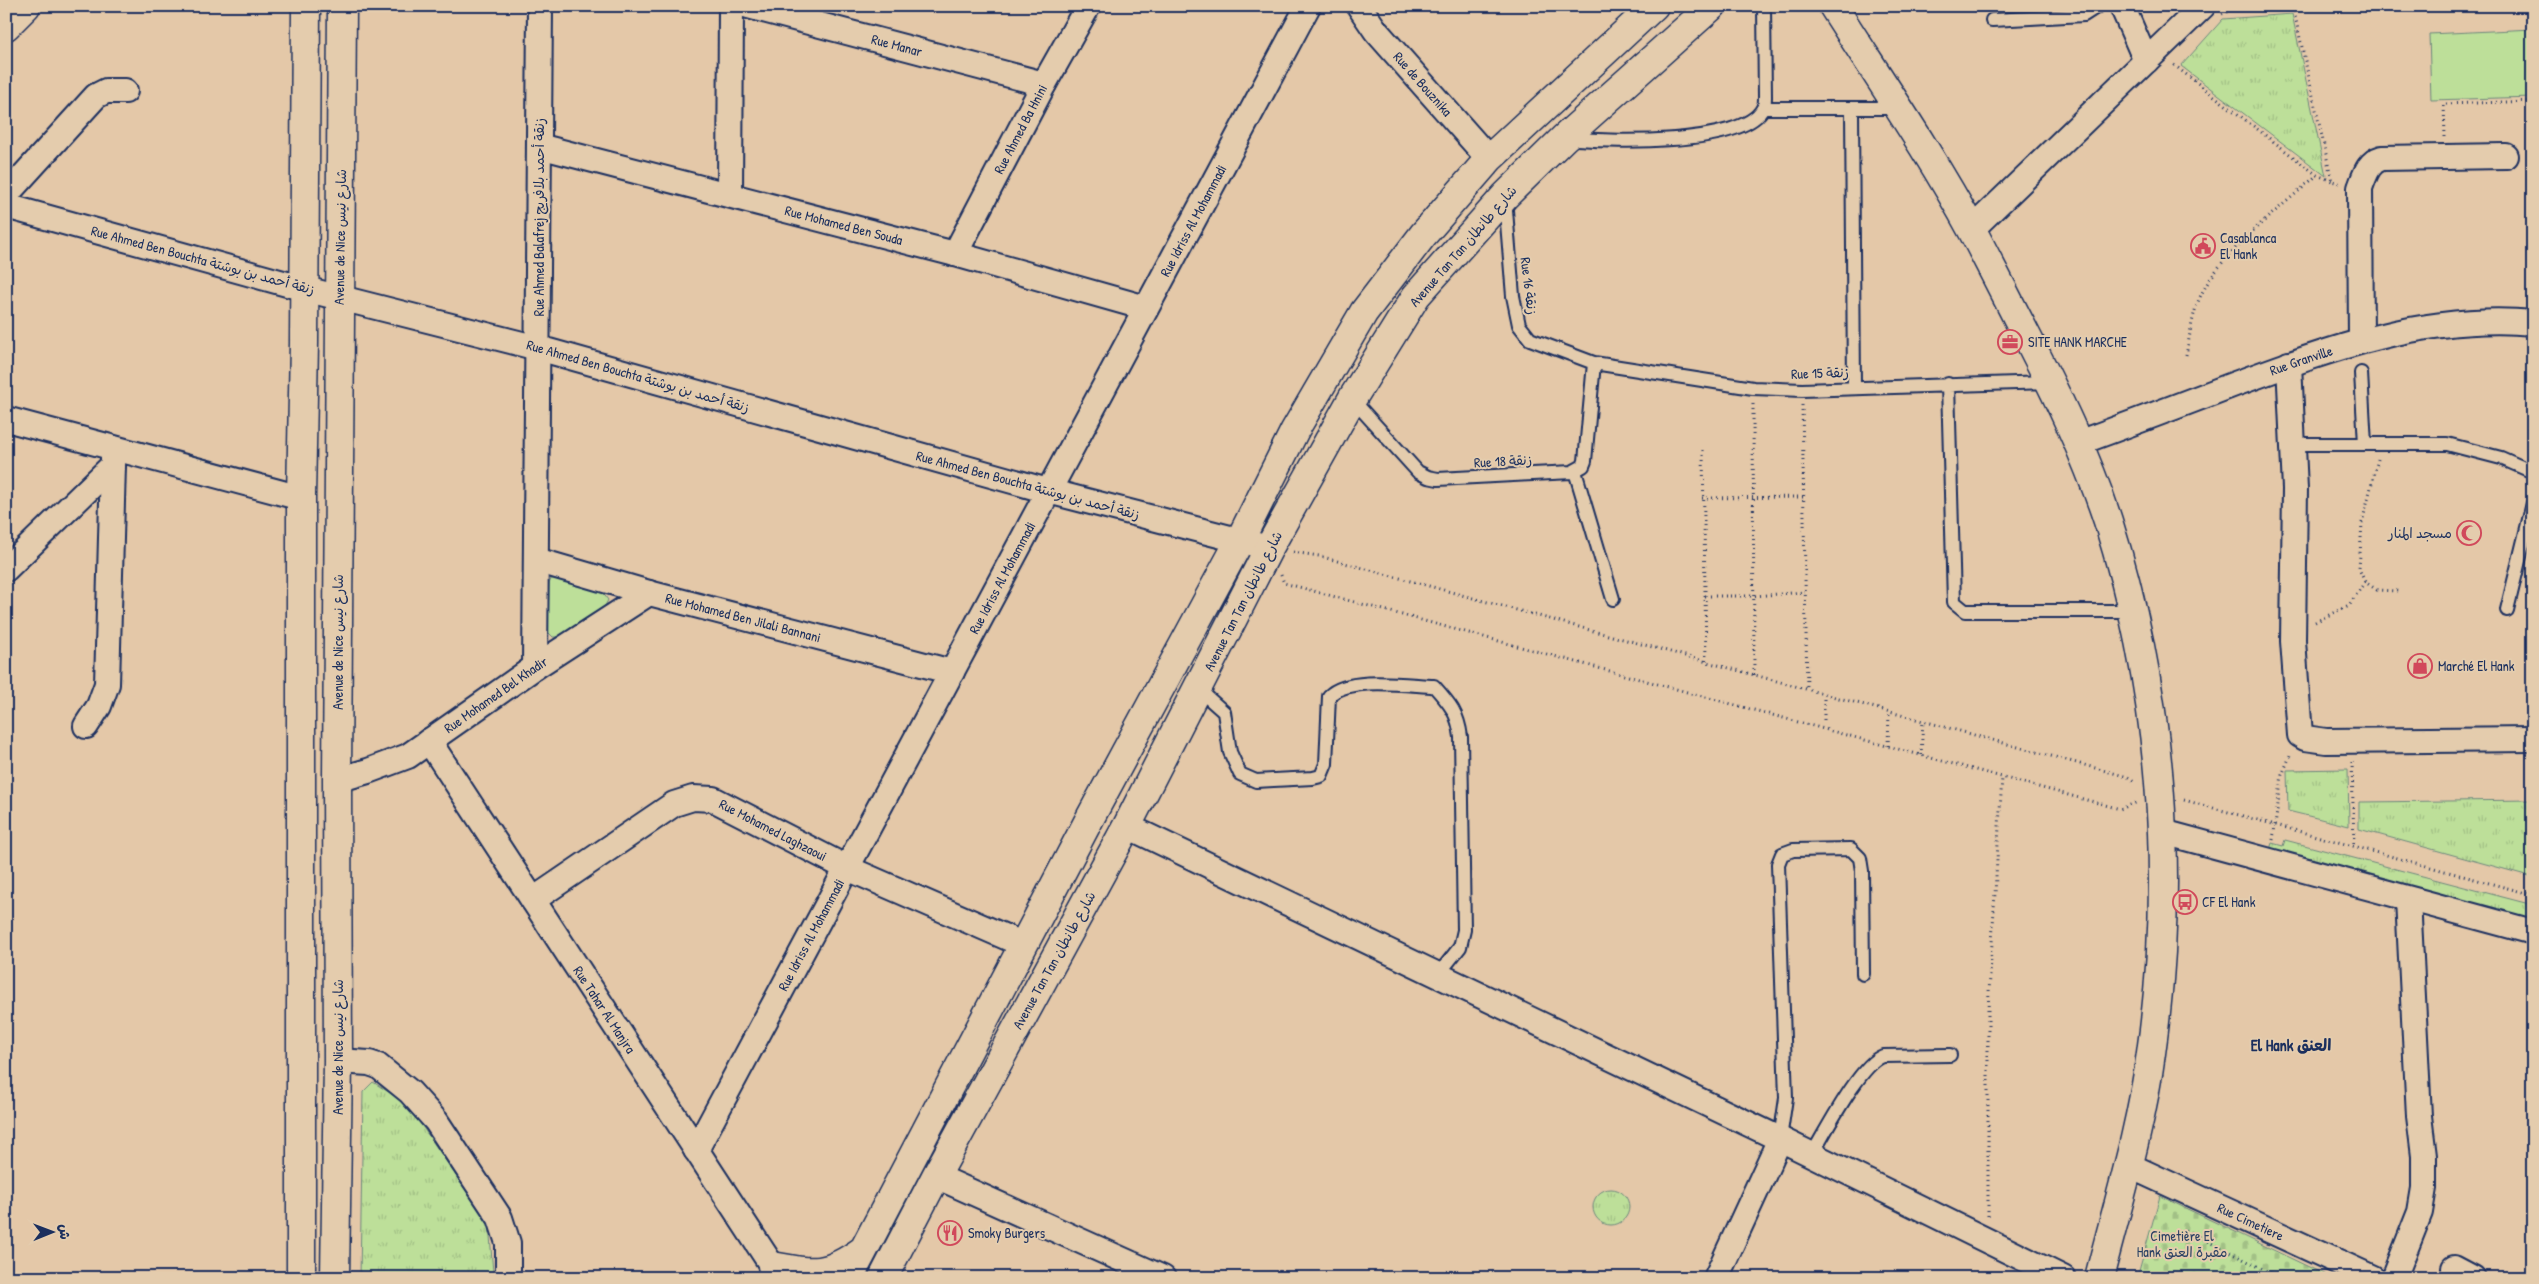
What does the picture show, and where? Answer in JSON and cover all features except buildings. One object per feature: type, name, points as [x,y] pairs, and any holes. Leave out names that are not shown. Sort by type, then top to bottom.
[{"type":"street","points":[[6,26],[26,6]]},
{"type":"street","points":[[301,1278],[301,498],[306,6]]},
{"type":"street","name":"Avenue de Nice شارع نيس","points":[[335,1278],[338,1061],[337,780],[342,6]]},
{"type":"street","name":"Rue Ahmed Balafrej زنقة أحمد بلافريج","points":[[535,667],[540,6]]},
{"type":"street","points":[[730,195],[731,6]]},
{"type":"street","name":"Rue Manar","points":[[748,6],[1044,84]]},
{"type":"street","name":"Rue Ahmed Ba Hnini","points":[[955,254],[1044,84],[1088,6]]},
{"type":"street","name":"Rue Idriss Al Mohammadi","points":[[696,1150],[1308,6]]},
{"type":"street","name":"Rue de Bouznika","points":[[1360,6],[1376,31],[1489,159]]},
{"type":"street","points":[[849,1278],[1024,944],[1239,542],[1295,430],[1364,312],[1423,235],[1489,159],[1654,6]]},
{"type":"street","name":"Avenue Tan Tan شارع طانطان","points":[[883,1278],[936,1176],[1127,826],[1270,548],[1352,398],[1416,296],[1505,196],[1564,138],[1712,6]]},
{"type":"street","points":[[1833,6],[1972,229],[2050,382],[2078,443],[2107,519],[2133,611],[2151,710],[2163,832],[2160,970],[2152,1044],[2128,1165],[2099,1278]]},
{"type":"street","points":[[2122,6],[2146,62]]},
{"type":"street","points":[[1972,229],[2146,62],[2211,10]]},
{"type":"street","points":[[6,195],[96,96],[106,91],[125,90]]},
{"type":"street","name":"Rue Mohamed Ben Souda","points":[[539,146],[955,254],[1146,308]]},
{"type":"street","points":[[2361,340],[2360,188],[2365,174],[2375,160],[2506,156]]},
{"type":"street","name":"Rue Ahmed Ben Bouchta زنقة أحمد بن بوشتة","points":[[6,206],[304,289],[538,348],[1048,491],[1239,542],[1270,548]]},
{"type":"street","name":"Rue Granville","points":[[2078,443],[2289,364],[2361,340],[2456,323],[2533,323]]},
{"type":"street","points":[[2289,364],[2293,444],[2293,624],[2297,722],[2301,737],[2326,741],[2533,739]]},
{"type":"street","points":[[6,419],[113,456],[301,498]]},
{"type":"street","points":[[6,569],[113,456]]},
{"type":"street","points":[[86,726],[99,706],[107,684],[113,456]]},
{"type":"street","name":"Rue Mohamed Ben Jilali Bannani","points":[[536,560],[649,593],[952,672]]},
{"type":"street","name":"Rue Mohamed Bel Khadir","points":[[337,780],[408,756],[535,667],[649,593]]},
{"type":"street","name":"Rue Tahar Al Manjra","points":[[429,741],[776,1272]]},
{"type":"street","name":"Rue Mohamed Laghzaoui","points":[[533,900],[674,804],[693,798],[712,800],[726,805],[847,868],[1024,944]]},
{"type":"street","points":[[1127,826],[1780,1139],[1811,1156],[2063,1278]]},
{"type":"street","points":[[2163,832],[2533,932]]},
{"type":"street","points":[[2394,1278],[2420,1212],[2424,1188],[2424,1156],[2419,1116],[2408,899]]},
{"type":"street","points":[[338,1061],[368,1063],[378,1066],[410,1092],[436,1121],[500,1218],[508,1243],[508,1278]]},
{"type":"street","points":[[1716,1278],[1780,1139]]},
{"type":"street","name":"Rue Cimetiere","points":[[2128,1165],[2373,1278]]},
{"type":"street","points":[[936,1176],[1163,1278]]},
{"type":"street","points":[[776,1272],[821,1271],[843,1264],[863,1250]]},
{"type":"lane","points":[[1564,138],[1603,141],[1671,141],[1740,126],[1754,118],[1763,108],[1765,97],[1764,6]]},
{"type":"lane","points":[[1992,20],[2068,11],[2084,15],[2098,6]]},
{"type":"lane","points":[[1763,108],[1898,108]]},
{"type":"lane","points":[[1852,108],[1854,387]]},
{"type":"lane","name":"Rue 16 زنقة","points":[[1505,196],[1513,296],[1519,325],[1530,339],[1594,363]]},
{"type":"lane","points":[[1594,363],[1585,461],[1583,466],[1575,471],[1613,599]]},
{"type":"lane","name":"Rue 15 زنقة","points":[[1594,363],[1753,388],[1802,390],[2050,382]]},
{"type":"lane","points":[[2361,373],[2365,444]]},
{"type":"lane","points":[[1948,384],[1954,602],[1965,612],[2133,611]]},
{"type":"lane","name":"Rue 18 زنقة","points":[[1352,398],[1410,464],[1428,477],[1499,477],[1575,471]]},
{"type":"lane","points":[[2293,444],[2447,444],[2501,458],[2533,472]]},
{"type":"lane","points":[[2507,610],[2533,503]]},
{"type":"lane","points":[[1197,688],[1224,712],[1230,752],[1240,774],[1256,781],[1321,776],[1326,764],[1329,696],[1336,689],[1351,684],[1434,686],[1446,700],[1458,717],[1461,737],[1464,930],[1460,947],[1437,976]]},
{"type":"lane","points":[[1780,1139],[1786,1098],[1778,864],[1782,854],[1793,850],[1851,849],[1860,858],[1862,871],[1863,974]]},
{"type":"lane","points":[[1811,1156],[1839,1108],[1873,1059],[1883,1056],[1950,1055]]},
{"type":"path","points":[[2211,10],[2363,6]]},
{"type":"path","points":[[2293,7],[2332,181]]},
{"type":"path","points":[[2180,57],[2173,64],[2317,175],[2360,188]]},
{"type":"path","points":[[2445,157],[2444,104],[2533,101]]},
{"type":"path","points":[[2186,355],[2200,296],[2219,266],[2236,248],[2317,175]]},
{"type":"path","points":[[1753,388],[1754,676]]},
{"type":"path","points":[[1802,390],[1807,690]]},
{"type":"path","points":[[2383,444],[2362,523],[2359,570],[2365,582],[2377,590],[2399,591]]},
{"type":"path","points":[[1703,450],[1702,498],[1706,662]]},
{"type":"path","points":[[1702,498],[1804,497]]},
{"type":"path","points":[[1270,548],[1319,556],[2128,777],[2159,794],[2533,895]]},
{"type":"path","points":[[1270,548],[1284,583],[2120,809],[2159,794]]},
{"type":"path","points":[[2293,624],[2316,622],[2349,605],[2365,582]]},
{"type":"path","points":[[1705,596],[1754,596],[1805,592]]},
{"type":"path","points":[[1824,694],[1824,729]]},
{"type":"path","points":[[1888,747],[1889,712]]},
{"type":"path","points":[[1921,755],[1923,721]]},
{"type":"path","points":[[2263,858],[2268,840],[2273,841],[2282,775],[2301,737]]},
{"type":"path","points":[[2351,741],[2354,847]]},
{"type":"path","points":[[1988,1241],[1988,1008],[2002,777]]},
{"type":"path","points":[[2185,1230],[2281,1278]]},
{"type":"green space","points":[[2292,14],[2326,176],[2181,66],[2223,19]]},
{"type":"green space","points":[[2533,29],[2533,97],[2431,100],[2429,34]]},
{"type":"green space","points":[[559,578],[603,593],[608,600],[605,606],[558,637],[553,637],[548,632],[549,584],[551,579]]},
{"type":"green space","points":[[2348,769],[2349,826],[2288,811],[2287,770]]},
{"type":"green space","points":[[2533,800],[2533,877],[2359,829],[2359,802]]},
{"type":"green space","points":[[2285,840],[2533,905],[2533,922],[2269,853],[2272,843],[2283,846]]},
{"type":"green space","points":[[373,1082],[407,1104],[489,1224],[493,1272],[488,1278],[360,1278],[363,1092]]},
{"type":"green space","points":[[1611,1189],[1618,1190],[1624,1194],[1628,1200],[1628,1214],[1624,1220],[1618,1224],[1611,1225],[1604,1224],[1598,1220],[1594,1214],[1593,1207],[1594,1200],[1598,1194],[1604,1190]]},
{"type":"green space","name":"Cimetière El Hank مقبرة العنق","points":[[2160,1196],[2332,1278],[2137,1278]]},
{"type":"place","name":"Casablanca El Hank","points":[[2203,246]]},
{"type":"place","name":"SITE HANK MARCHE","points":[[2010,342]]},
{"type":"place","name":"مسجد المنار","points":[[2469,533]]},
{"type":"place","name":"Marché El Hank","points":[[2420,666]]},
{"type":"place","name":"CF El Hank","points":[[2185,902]]},
{"type":"place","name":"Smoky Burgers","points":[[950,1233]]},
{"type":"district","name":"El Hank العنق","points":[[2291,1045]]}]
